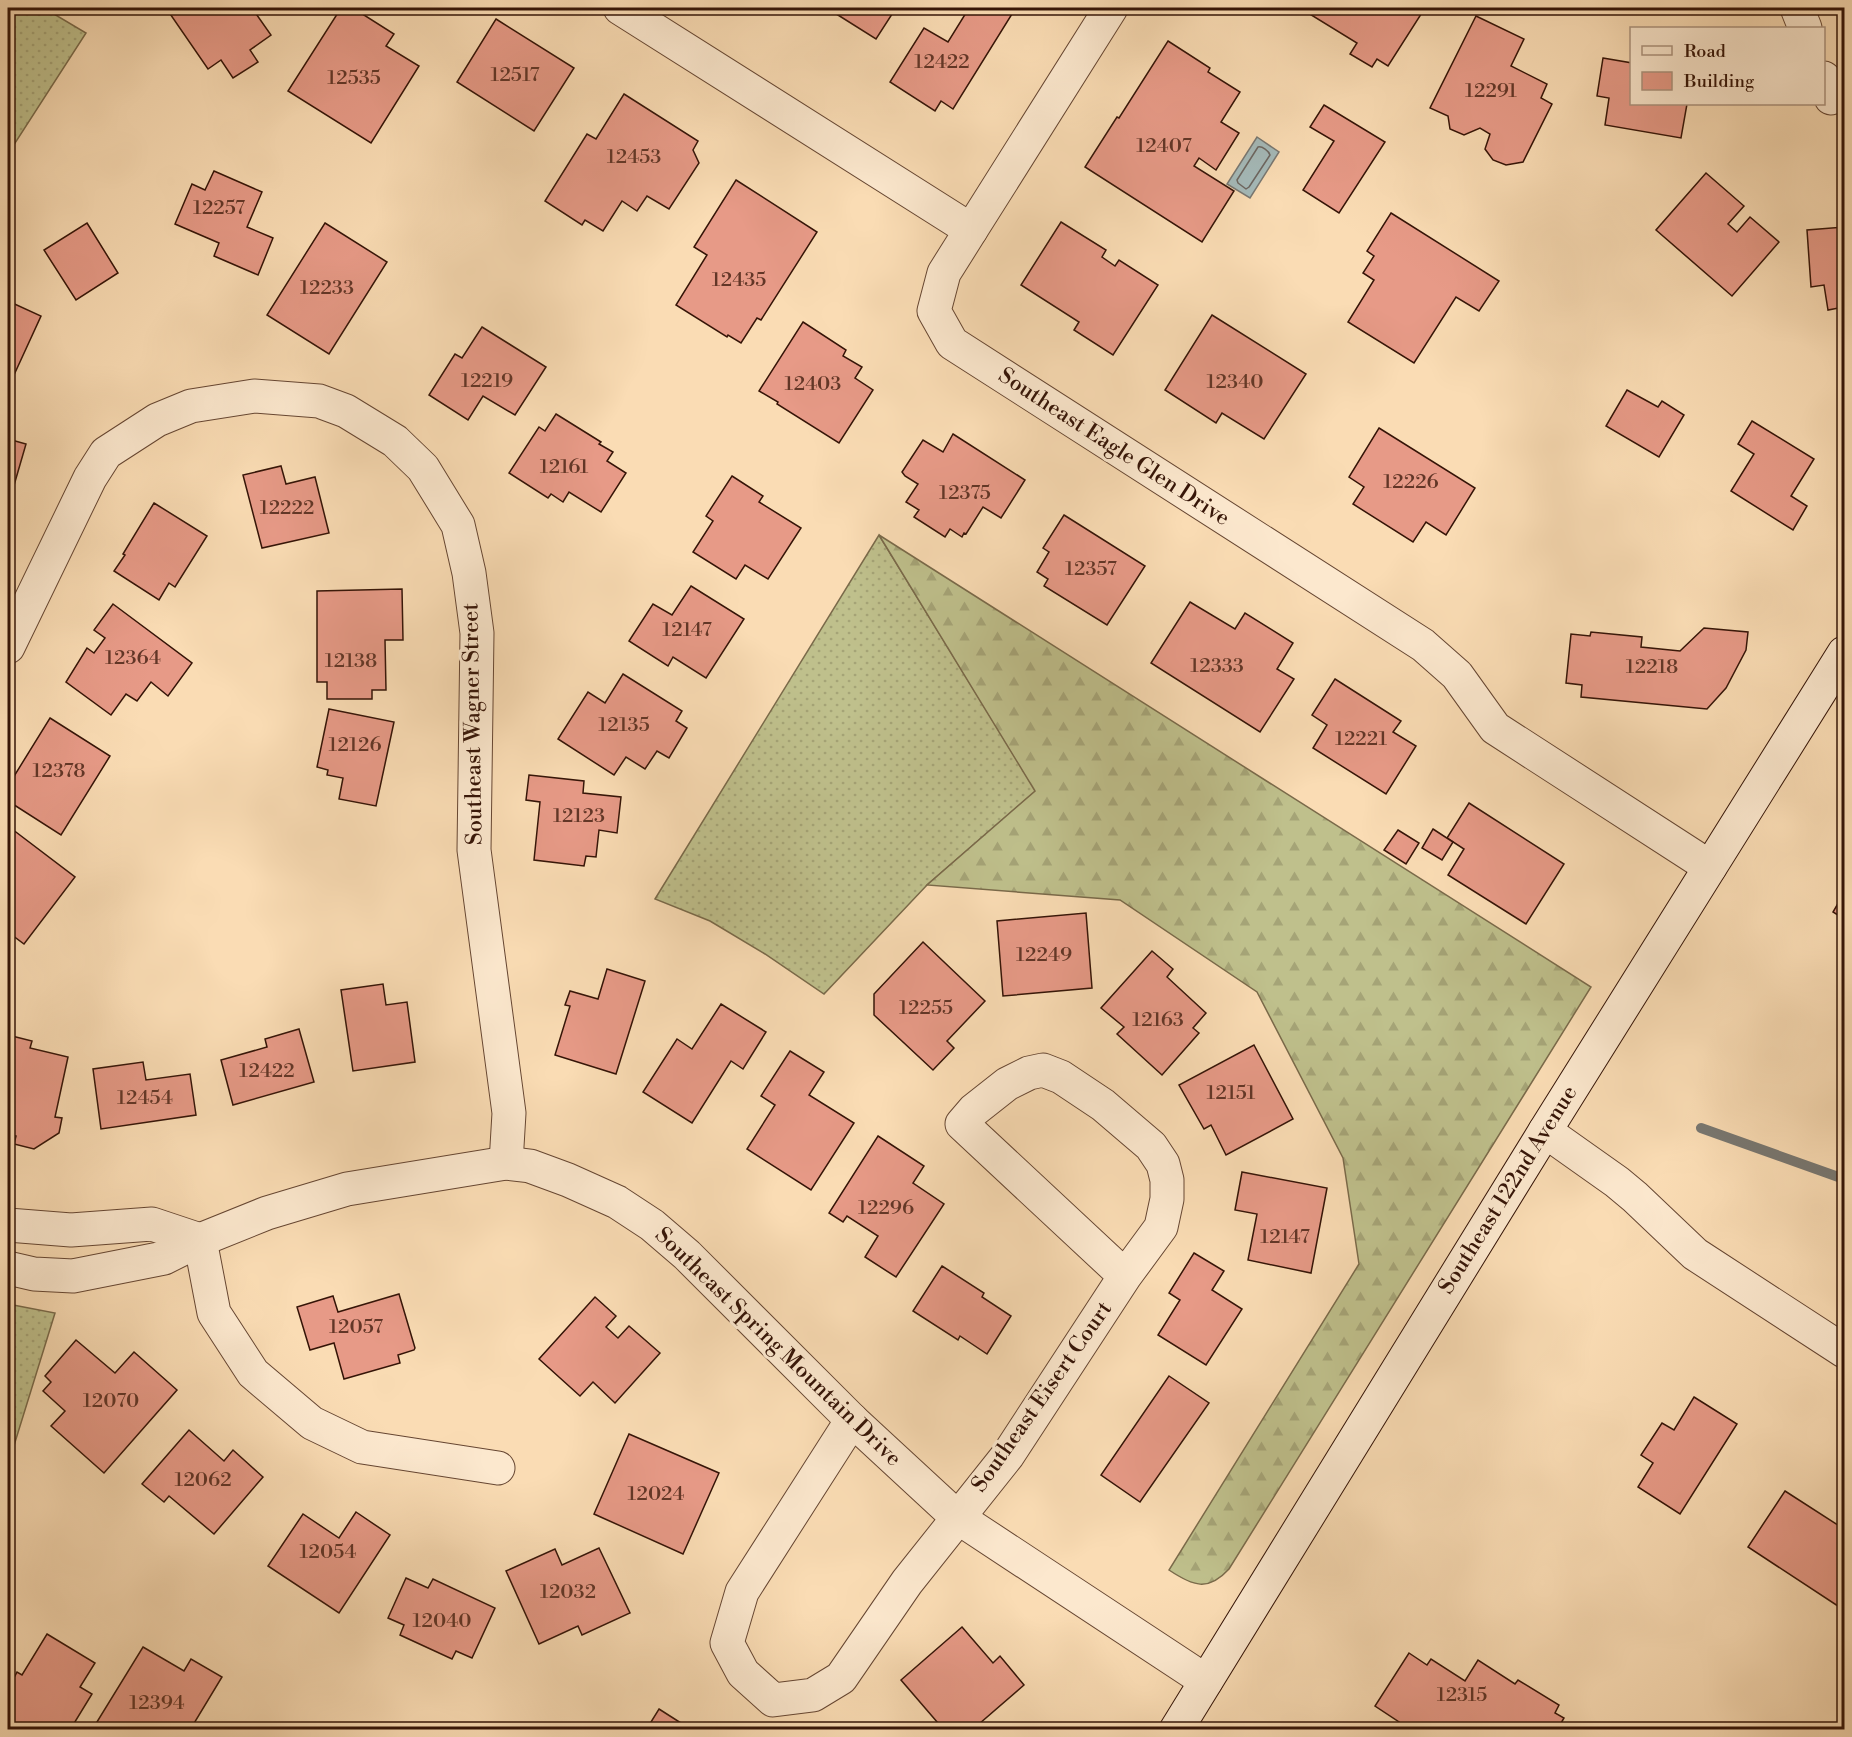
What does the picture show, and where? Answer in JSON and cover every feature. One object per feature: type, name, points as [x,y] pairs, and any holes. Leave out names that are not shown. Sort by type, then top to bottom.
[{"type":"street","points":[[620,8],[971,230]]},
{"type":"street","name":"Southeast Eagle Glen Drive","points":[[1111,8],[944,273],[934,311],[952,343],[1423,645],[1457,675],[1495,728],[1710,867]]},
{"type":"street","points":[[1797,8],[1805,27]]},
{"type":"street","name":"Southeast Wagner Street","points":[[8,647],[90,478],[102,458],[106,453],[157,420],[191,406],[254,396],[319,401],[346,411],[395,441],[423,468],[458,525],[469,573],[477,633],[474,850],[509,1113],[506,1163]]},
{"type":"street","name":"Southeast 122nd Avenue","points":[[1176,1730],[1545,1131],[1845,653]]},
{"type":"street","name":"Southeast Eisert Court","points":[[852,1420],[742,1592],[727,1643],[743,1673],[773,1700],[813,1695],[841,1678],[907,1582],[957,1516],[1008,1455],[1125,1276],[1161,1227],[1167,1199],[1167,1180],[1163,1164],[1151,1146],[1103,1106],[1060,1077],[1043,1070],[1029,1073],[1007,1084],[974,1110],[962,1124],[1125,1276]]},
{"type":"street","points":[[1545,1131],[1617,1182],[1695,1254],[1845,1351]]},
{"type":"street","name":"Southeast Spring Mountain Drive","points":[[8,1268],[34,1274],[73,1276],[164,1258],[200,1240],[267,1213],[347,1189],[506,1163],[530,1166],[617,1202],[652,1225],[687,1255],[852,1420],[957,1516],[1206,1681]]},
{"type":"street","points":[[8,1225],[71,1230],[152,1224],[200,1240],[213,1313],[253,1373],[312,1423],[362,1447],[498,1468]]},
{"type":"green space","points":[[8,8],[44,8],[86,33],[8,154]]},
{"type":"green space","points":[[879,535],[1036,791],[927,885],[824,994],[765,954],[710,921],[655,899]]},
{"type":"green space","points":[[879,535],[1591,987],[1229,1569],[1207,1584],[1193,1583],[1169,1570],[1359,1264],[1343,1158],[1257,992],[1120,900],[927,885],[1035,791]]},
{"type":"green space","points":[[8,1304],[55,1313],[12,1452],[8,1450]]},
{"type":"water","points":[[1257,137],[1279,152],[1250,198],[1227,184]]},
{"type":"building","points":[[166,8],[252,8],[271,35],[250,50],[258,62],[233,78],[221,60],[208,69]]},
{"type":"building","points":[[341,8],[353,8],[394,34],[386,46],[419,66],[371,143],[288,91]]},
{"type":"building","points":[[832,8],[896,8],[876,39],[830,10]]},
{"type":"building","points":[[969,8],[1002,8],[1012,14],[953,109],[941,101],[935,111],[890,82],[924,28],[948,42]]},
{"type":"building","points":[[1311,8],[1425,8],[1388,66],[1377,59],[1372,67],[1350,54],[1357,43],[1308,13]]},
{"type":"building","points":[[1476,16],[1524,39],[1511,66],[1547,84],[1541,98],[1552,104],[1523,162],[1506,165],[1493,160],[1485,149],[1490,134],[1480,128],[1464,135],[1450,129],[1448,116],[1430,108]]},
{"type":"building","points":[[496,19],[574,68],[534,131],[457,82]]},
{"type":"building","points":[[1168,41],[1210,68],[1208,72],[1240,92],[1221,122],[1239,133],[1216,170],[1199,158],[1194,166],[1234,191],[1202,242],[1085,167]]},
{"type":"building","points":[[1603,58],[1630,63],[1630,105],[1687,105],[1681,138],[1605,125],[1609,98],[1597,96]]},
{"type":"building","points":[[624,94],[698,141],[693,150],[699,163],[669,209],[647,196],[637,211],[622,201],[603,231],[585,220],[582,225],[545,201],[587,134],[596,139]]},
{"type":"building","points":[[1324,105],[1385,142],[1339,213],[1303,190],[1334,141],[1310,127]]},
{"type":"building","points":[[214,171],[262,192],[247,227],[273,238],[258,275],[214,256],[219,243],[175,224],[192,184],[205,190]]},
{"type":"building","points":[[1706,173],[1744,206],[1728,224],[1737,232],[1750,217],[1779,242],[1732,296],[1656,230]]},
{"type":"building","points":[[736,180],[817,232],[761,320],[757,318],[741,343],[728,335],[727,337],[676,305],[707,255],[694,247]]},
{"type":"building","points":[[1391,213],[1499,281],[1479,311],[1456,297],[1414,363],[1348,322],[1374,280],[1363,273],[1374,256],[1367,251]]},
{"type":"building","points":[[1061,222],[1106,250],[1102,257],[1115,266],[1119,260],[1158,285],[1113,355],[1074,330],[1079,322],[1021,285]]},
{"type":"building","points":[[87,223],[118,273],[76,300],[44,250]]},
{"type":"building","points":[[325,223],[387,262],[329,354],[267,315]]},
{"type":"building","points":[[1844,227],[1844,307],[1828,310],[1824,285],[1811,287],[1807,230]]},
{"type":"building","points":[[8,301],[41,316],[8,388]]},
{"type":"building","points":[[1212,315],[1306,374],[1264,439],[1222,413],[1216,423],[1165,390]]},
{"type":"building","points":[[803,322],[846,350],[843,356],[862,367],[855,378],[873,390],[839,443],[759,391]]},
{"type":"building","points":[[482,327],[546,367],[515,415],[483,396],[468,420],[429,395],[455,354],[462,358]]},
{"type":"building","points":[[1627,390],[1658,407],[1662,401],[1684,415],[1659,457],[1606,426]]},
{"type":"building","points":[[556,414],[613,452],[607,461],[626,473],[601,512],[569,492],[563,502],[551,494],[548,498],[509,473],[539,427],[545,431]]},
{"type":"building","points":[[1752,421],[1814,459],[1791,496],[1807,506],[1793,530],[1731,491],[1754,454],[1738,444]]},
{"type":"building","points":[[1379,428],[1475,488],[1446,535],[1426,522],[1413,542],[1353,504],[1364,487],[1349,477]]},
{"type":"building","points":[[953,434],[1025,480],[1001,518],[983,507],[962,537],[950,529],[945,537],[914,517],[919,510],[906,502],[918,484],[902,472],[923,440],[943,452]]},
{"type":"building","points":[[8,439],[26,444],[8,506]]},
{"type":"building","points":[[281,466],[286,484],[315,477],[329,533],[262,548],[243,475]]},
{"type":"building","points":[[732,476],[763,496],[759,502],[801,528],[768,579],[745,565],[736,579],[693,552],[713,521],[706,516]]},
{"type":"building","points":[[154,503],[207,536],[175,587],[169,583],[159,600],[114,571]]},
{"type":"building","points":[[1064,515],[1145,566],[1107,625],[1044,586],[1048,579],[1037,572],[1049,552],[1043,548]]},
{"type":"building","points":[[691,586],[744,619],[706,678],[673,657],[668,666],[629,641],[653,604],[672,615]]},
{"type":"building","points":[[402,589],[403,640],[385,640],[386,690],[372,690],[372,699],[327,699],[327,682],[317,682],[317,591]]},
{"type":"building","points":[[1190,602],[1235,629],[1245,613],[1293,643],[1277,669],[1294,679],[1260,732],[1151,663]]},
{"type":"building","points":[[113,604],[192,663],[168,696],[151,682],[137,701],[126,694],[111,715],[66,682],[87,648],[94,653],[105,638],[94,630]]},
{"type":"building","points":[[1704,628],[1748,632],[1746,650],[1726,688],[1707,709],[1581,697],[1582,685],[1566,683],[1571,634],[1590,636],[1591,632],[1642,637],[1641,647],[1680,651]]},
{"type":"building","points":[[623,674],[682,711],[676,721],[687,728],[669,758],[657,751],[645,769],[626,757],[614,775],[558,739],[588,692],[605,703]]},
{"type":"building","points":[[1335,679],[1401,721],[1393,732],[1416,746],[1386,794],[1313,748],[1327,725],[1312,715]]},
{"type":"building","points":[[329,709],[394,722],[376,806],[339,799],[343,778],[327,775],[328,770],[317,767]]},
{"type":"building","points":[[50,718],[110,756],[61,835],[8,801],[8,786]]},
{"type":"building","points":[[529,775],[584,781],[583,793],[621,797],[617,833],[599,830],[596,857],[586,856],[584,866],[534,860],[540,802],[526,800]]},
{"type":"building","points":[[1469,803],[1564,864],[1526,924],[1448,875],[1464,849],[1447,838]]},
{"type":"building","points":[[8,826],[75,877],[24,944],[8,932]]},
{"type":"building","points":[[1433,829],[1453,842],[1442,860],[1422,848]]},
{"type":"building","points":[[1398,830],[1419,843],[1406,864],[1384,850]]},
{"type":"building","points":[[1844,893],[1844,919],[1833,912]]},
{"type":"building","points":[[1086,913],[1092,988],[1003,996],[997,921]]},
{"type":"building","points":[[923,942],[985,1001],[947,1041],[954,1048],[933,1070],[874,1015],[874,994]]},
{"type":"building","points":[[1152,951],[1173,969],[1167,977],[1206,1013],[1193,1028],[1199,1033],[1162,1075],[1117,1034],[1124,1027],[1101,1008]]},
{"type":"building","points":[[607,969],[645,981],[616,1074],[555,1055],[570,1006],[565,1005],[570,991],[598,999]]},
{"type":"building","points":[[383,984],[386,1005],[407,1002],[415,1062],[353,1071],[341,990]]},
{"type":"building","points":[[721,1004],[766,1032],[743,1069],[731,1061],[692,1123],[643,1092],[677,1039],[692,1049]]},
{"type":"building","points":[[299,1029],[314,1082],[233,1105],[221,1060],[267,1047],[265,1039]]},
{"type":"building","points":[[8,1035],[32,1041],[30,1048],[68,1057],[55,1117],[62,1118],[59,1133],[34,1149],[14,1144],[16,1136],[8,1134]]},
{"type":"building","points":[[1254,1045],[1293,1119],[1226,1155],[1211,1125],[1204,1129],[1179,1085]]},
{"type":"building","points":[[790,1051],[824,1072],[809,1095],[854,1123],[811,1190],[747,1149],[775,1105],[761,1096]]},
{"type":"building","points":[[143,1062],[146,1080],[190,1074],[196,1115],[101,1129],[93,1069]]},
{"type":"building","points":[[878,1136],[924,1166],[913,1183],[944,1204],[896,1277],[865,1257],[878,1236],[847,1216],[843,1222],[829,1213]]},
{"type":"building","points":[[1242,1172],[1327,1188],[1311,1273],[1248,1260],[1257,1214],[1235,1210]]},
{"type":"building","points":[[1194,1253],[1224,1271],[1212,1290],[1242,1309],[1206,1365],[1158,1335],[1180,1300],[1169,1293]]},
{"type":"building","points":[[942,1266],[984,1293],[982,1297],[1011,1316],[987,1354],[960,1336],[958,1340],[913,1311]]},
{"type":"building","points":[[399,1294],[415,1348],[398,1355],[400,1363],[344,1379],[334,1343],[310,1350],[297,1307],[333,1296],[338,1312]]},
{"type":"building","points":[[595,1297],[616,1316],[606,1327],[618,1338],[629,1326],[660,1353],[615,1403],[593,1382],[580,1396],[539,1359]]},
{"type":"building","points":[[76,1340],[115,1373],[134,1352],[177,1390],[104,1473],[51,1426],[65,1411],[43,1391],[51,1382],[45,1376]]},
{"type":"building","points":[[1169,1376],[1209,1403],[1140,1502],[1101,1475]]},
{"type":"building","points":[[1694,1397],[1737,1424],[1680,1514],[1638,1487],[1653,1463],[1641,1455],[1662,1423],[1674,1430]]},
{"type":"building","points":[[189,1430],[224,1461],[233,1450],[263,1477],[214,1534],[169,1496],[164,1502],[142,1484]]},
{"type":"building","points":[[629,1434],[719,1473],[683,1554],[594,1514]]},
{"type":"building","points":[[1785,1491],[1844,1529],[1844,1610],[1748,1547]]},
{"type":"building","points":[[356,1512],[390,1535],[339,1613],[268,1566],[303,1514],[339,1538]]},
{"type":"building","points":[[599,1548],[630,1613],[582,1635],[578,1626],[539,1644],[506,1571],[555,1549],[562,1565]]},
{"type":"building","points":[[406,1578],[428,1588],[433,1579],[495,1608],[472,1658],[456,1651],[452,1659],[400,1635],[404,1625],[388,1618]]},
{"type":"building","points":[[962,1627],[993,1663],[1000,1656],[1024,1685],[972,1730],[944,1730],[901,1680]]},
{"type":"building","points":[[47,1634],[95,1663],[80,1687],[92,1694],[70,1730],[18,1730],[8,1723],[8,1675],[9,1672],[15,1676],[17,1672],[22,1675]]},
{"type":"building","points":[[143,1647],[184,1671],[191,1659],[222,1677],[190,1730],[92,1730]]},
{"type":"building","points":[[1409,1653],[1427,1665],[1431,1659],[1465,1681],[1478,1660],[1515,1684],[1518,1680],[1559,1705],[1555,1713],[1564,1718],[1557,1730],[1402,1730],[1396,1726],[1399,1722],[1375,1706]]},
{"type":"building","points":[[659,1709],[692,1730],[646,1730]]},
{"type":"waterway","points":[[1701,1128],[1844,1179]]}]
